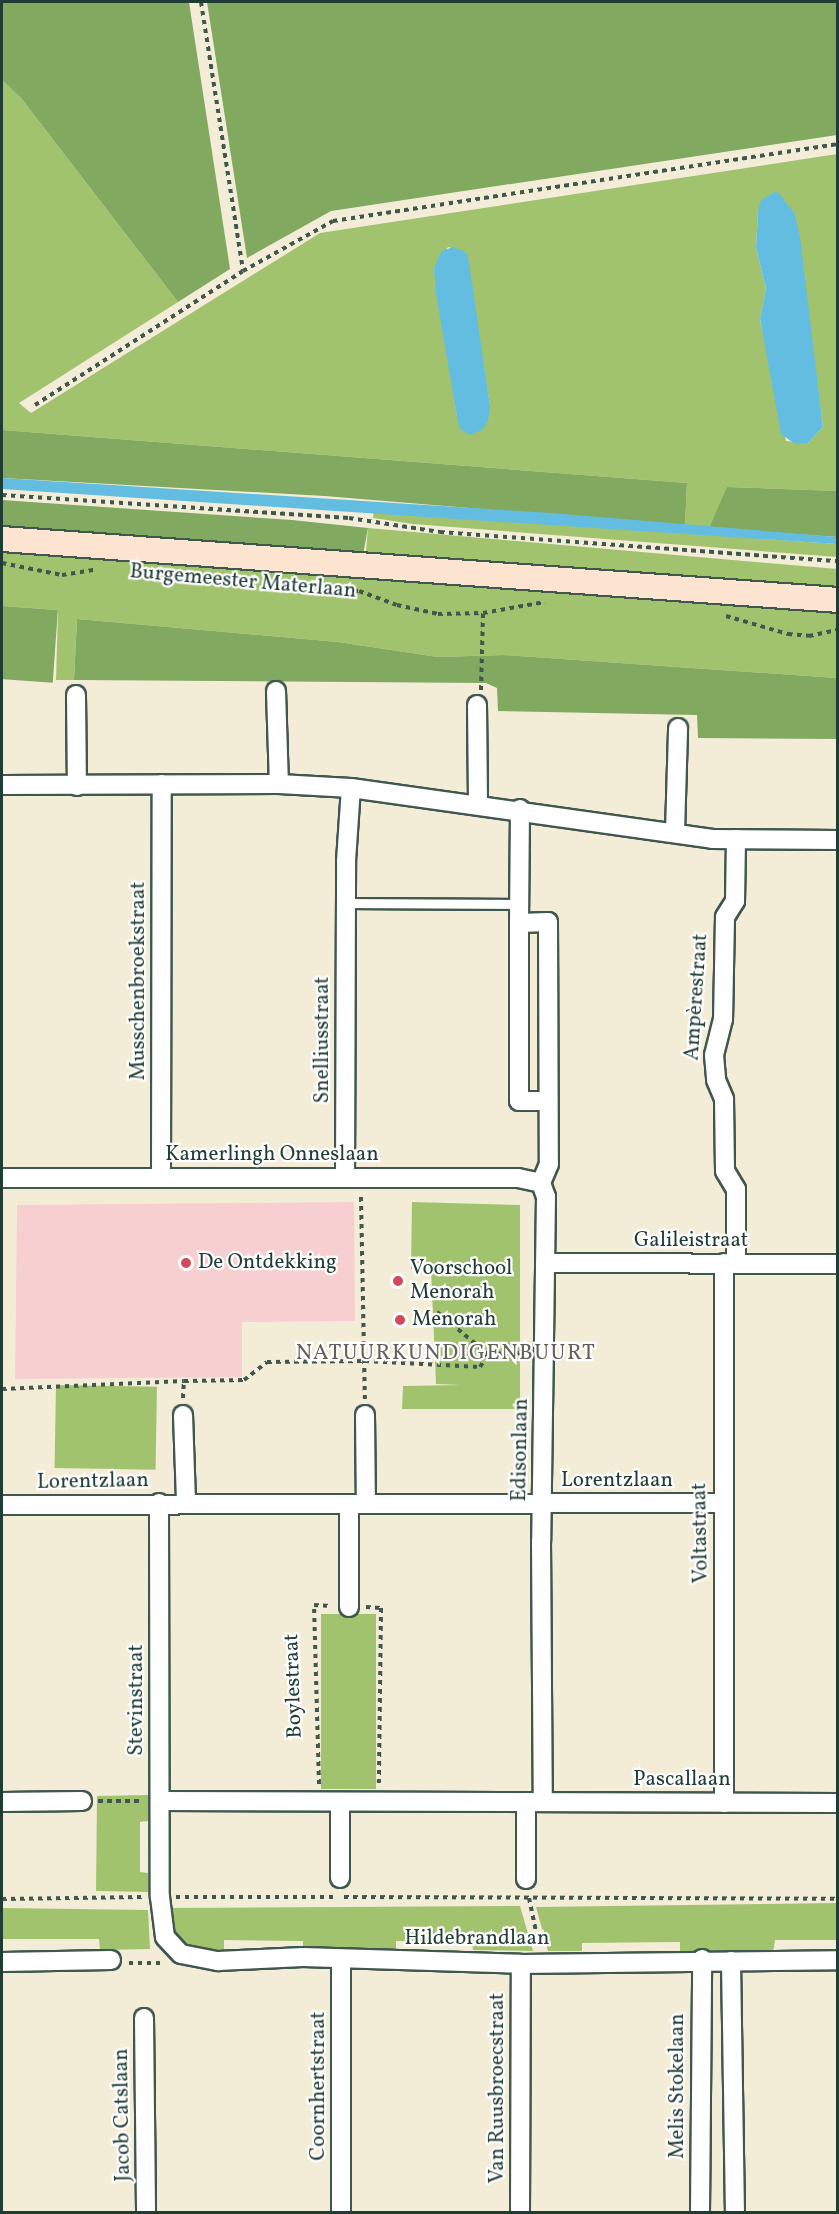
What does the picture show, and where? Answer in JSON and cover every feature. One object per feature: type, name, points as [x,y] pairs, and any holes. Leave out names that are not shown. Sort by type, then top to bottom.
[{"type":"main road","name":"Burgemeester Materlaan","points":[[2,538],[837,600]]},
{"type":"street","points":[[276,691],[279,784]]},
{"type":"street","points":[[76,695],[77,786]]},
{"type":"street","points":[[477,705],[478,804]]},
{"type":"street","points":[[675,832],[678,728]]},
{"type":"street","name":"Musschenbroekstraat","points":[[161,1178],[162,784]]},
{"type":"street","points":[[2,785],[279,784],[351,788],[520,809],[712,839],[837,840]]},
{"type":"street","name":"Snelliusstraat","points":[[345,1178],[346,903],[351,788]]},
{"type":"street","points":[[520,809],[519,1101],[548,1101]]},
{"type":"street","name":"Ampèrestraat","points":[[730,1264],[736,1188],[725,1171],[724,1099],[716,1080],[714,1055],[723,1019],[725,917],[735,901],[736,839]]},
{"type":"street","name":"Edisonlaan","points":[[519,923],[548,922],[549,1164],[541,1183],[546,1197],[543,1504],[535,1802]]},
{"type":"street","name":"Kamerlingh Onneslaan","points":[[2,1178],[518,1178],[541,1183]]},
{"type":"street","name":"Galileistraat","points":[[545,1263],[837,1264]]},
{"type":"street","name":"Voltastraat","points":[[724,1803],[724,1503],[730,1264]]},
{"type":"street","points":[[349,1607],[365,1414]]},
{"type":"street","points":[[183,1415],[186,1503]]},
{"type":"street","name":"Stevinstraat","points":[[159,1503],[160,1897]]},
{"type":"street","name":"Lorentzlaan","points":[[2,1505],[724,1503]]},
{"type":"street","points":[[2,1802],[82,1801]]},
{"type":"street","name":"Pascallaan","points":[[160,1801],[837,1803]]},
{"type":"street","points":[[340,1802],[340,1878]]},
{"type":"street","points":[[526,1879],[535,1802]]},
{"type":"street","points":[[160,1897],[165,1937],[181,1954]]},
{"type":"street","name":"Hildebrandlaan","points":[[181,1954],[218,1960],[303,1957],[521,1964],[702,1959],[837,1960]]},
{"type":"street","name":"Melis Stokelaan","points":[[700,2212],[702,1959]]},
{"type":"street","points":[[2,1962],[111,1960]]},
{"type":"street","name":"Coornhertstraat","points":[[341,1960],[341,2212]]},
{"type":"street","points":[[731,1960],[735,2212]]},
{"type":"street","name":"Van Ruusbroecstraat","points":[[520,2212],[521,1964]]},
{"type":"street","name":"Jacob Catslaan","points":[[144,2018],[146,2212]]},
{"type":"lane","points":[[346,903],[519,904]]},
{"type":"path","points":[[201,2],[243,271]]},
{"type":"path","points":[[35,405],[243,271],[333,221],[837,144]]},
{"type":"path","points":[[2,495],[349,518],[440,532],[837,561]]},
{"type":"path","name":"Burgemeester Materlaan","points":[[2,563],[62,575],[106,570]]},
{"type":"path","name":"Burgemeester Materlaan","points":[[308,585],[359,591],[397,605],[438,614],[483,613],[528,602],[554,602]]},
{"type":"path","points":[[477,705],[482,686],[483,613]]},
{"type":"path","points":[[717,615],[788,634],[809,636],[837,630]]},
{"type":"path","points":[[361,1197],[365,1414]]},
{"type":"path","points":[[437,1311],[488,1354],[543,1353]]},
{"type":"path","points":[[2,1389],[244,1380],[267,1362],[365,1361],[480,1367],[488,1354]]},
{"type":"path","points":[[183,1381],[183,1415]]},
{"type":"path","name":"Boylestraat","points":[[320,1802],[314,1605],[381,1608],[379,1802]]},
{"type":"path","points":[[82,1801],[160,1801]]},
{"type":"path","points":[[526,1879],[543,1962]]},
{"type":"path","points":[[2,1899],[160,1897],[837,1899]]},
{"type":"path","points":[[111,1960],[170,1963],[181,1954]]},
{"type":"shaded area","name":"De Ontdekking","points":[[354,1202],[355,1321],[242,1322],[242,1377],[15,1379],[17,1205]]},
{"type":"green space","points":[[2,2],[189,2],[230,269],[178,302],[21,98],[2,80]]},
{"type":"green space","points":[[207,2],[837,2],[837,135],[331,211],[247,258]]},
{"type":"green space","points":[[2,80],[21,98],[178,302],[19,403],[31,413],[320,233],[837,154],[837,491],[728,487],[709,528],[685,526],[687,483],[2,430]],"holes":[[[758,211],[795,214],[823,427],[808,443],[786,441],[760,320],[766,289],[756,248]],[[448,247],[466,252],[490,406],[457,417],[434,269]]]},
{"type":"green space","points":[[2,430],[687,483],[685,526],[325,496],[2,478]]},
{"type":"green space","points":[[727,487],[837,491],[837,537],[709,528]]},
{"type":"green space","points":[[2,500],[292,520],[368,528],[363,555],[2,526]]},
{"type":"green space","points":[[374,511],[837,544],[837,557],[413,524],[373,518]]},
{"type":"green space","points":[[368,528],[837,569],[835,596],[366,555]]},
{"type":"green space","points":[[2,549],[837,610],[837,678],[504,655],[438,657],[338,642],[77,619],[74,680],[56,680],[58,610],[2,606]]},
{"type":"green space","points":[[2,606],[58,610],[53,683],[2,679]]},
{"type":"green space","points":[[77,619],[338,642],[438,657],[504,655],[837,678],[837,739],[698,738],[697,715],[498,711],[497,688],[486,683],[74,680]]},
{"type":"green space","points":[[412,1202],[520,1205],[520,1409],[402,1409],[403,1386],[460,1385],[436,1384],[431,1269],[411,1269]]},
{"type":"green space","points":[[56,1385],[157,1387],[156,1470],[55,1468]]},
{"type":"green space","points":[[321,1614],[376,1614],[376,1789],[321,1789]]},
{"type":"green space","points":[[149,1795],[148,1821],[140,1822],[140,1872],[148,1873],[148,1892],[96,1891],[97,1796]]},
{"type":"green space","points":[[837,1903],[837,1940],[775,1940],[773,1953],[680,1952],[680,1942],[582,1943],[582,1951],[548,1951],[536,1907]]},
{"type":"green space","points":[[520,1906],[533,1951],[473,1950],[472,1942],[396,1941],[396,1951],[303,1950],[303,1941],[224,1940],[224,1950],[174,1949],[164,1908]]},
{"type":"green space","points":[[2,1908],[148,1910],[150,1949],[100,1950],[99,1939],[2,1939]]},
{"type":"water","points":[[777,191],[795,214],[800,237],[823,427],[808,443],[795,444],[781,434],[760,319],[766,289],[756,248],[758,211],[761,200]]},
{"type":"water","points":[[453,247],[466,252],[469,262],[490,406],[488,421],[482,430],[470,435],[460,429],[457,417],[436,294],[434,269],[442,251]]},
{"type":"water","points":[[2,478],[551,513],[837,537],[837,544],[2,489]]},
{"type":"place","name":"De Ontdekking","points":[[186,1263]]},
{"type":"place","name":"Voorschool Menorah","points":[[398,1281]]},
{"type":"place","name":"Menorah","points":[[400,1320]]},
{"type":"district","name":"NATUURKUNDIGENBUURT","points":[[446,1354]]}]
